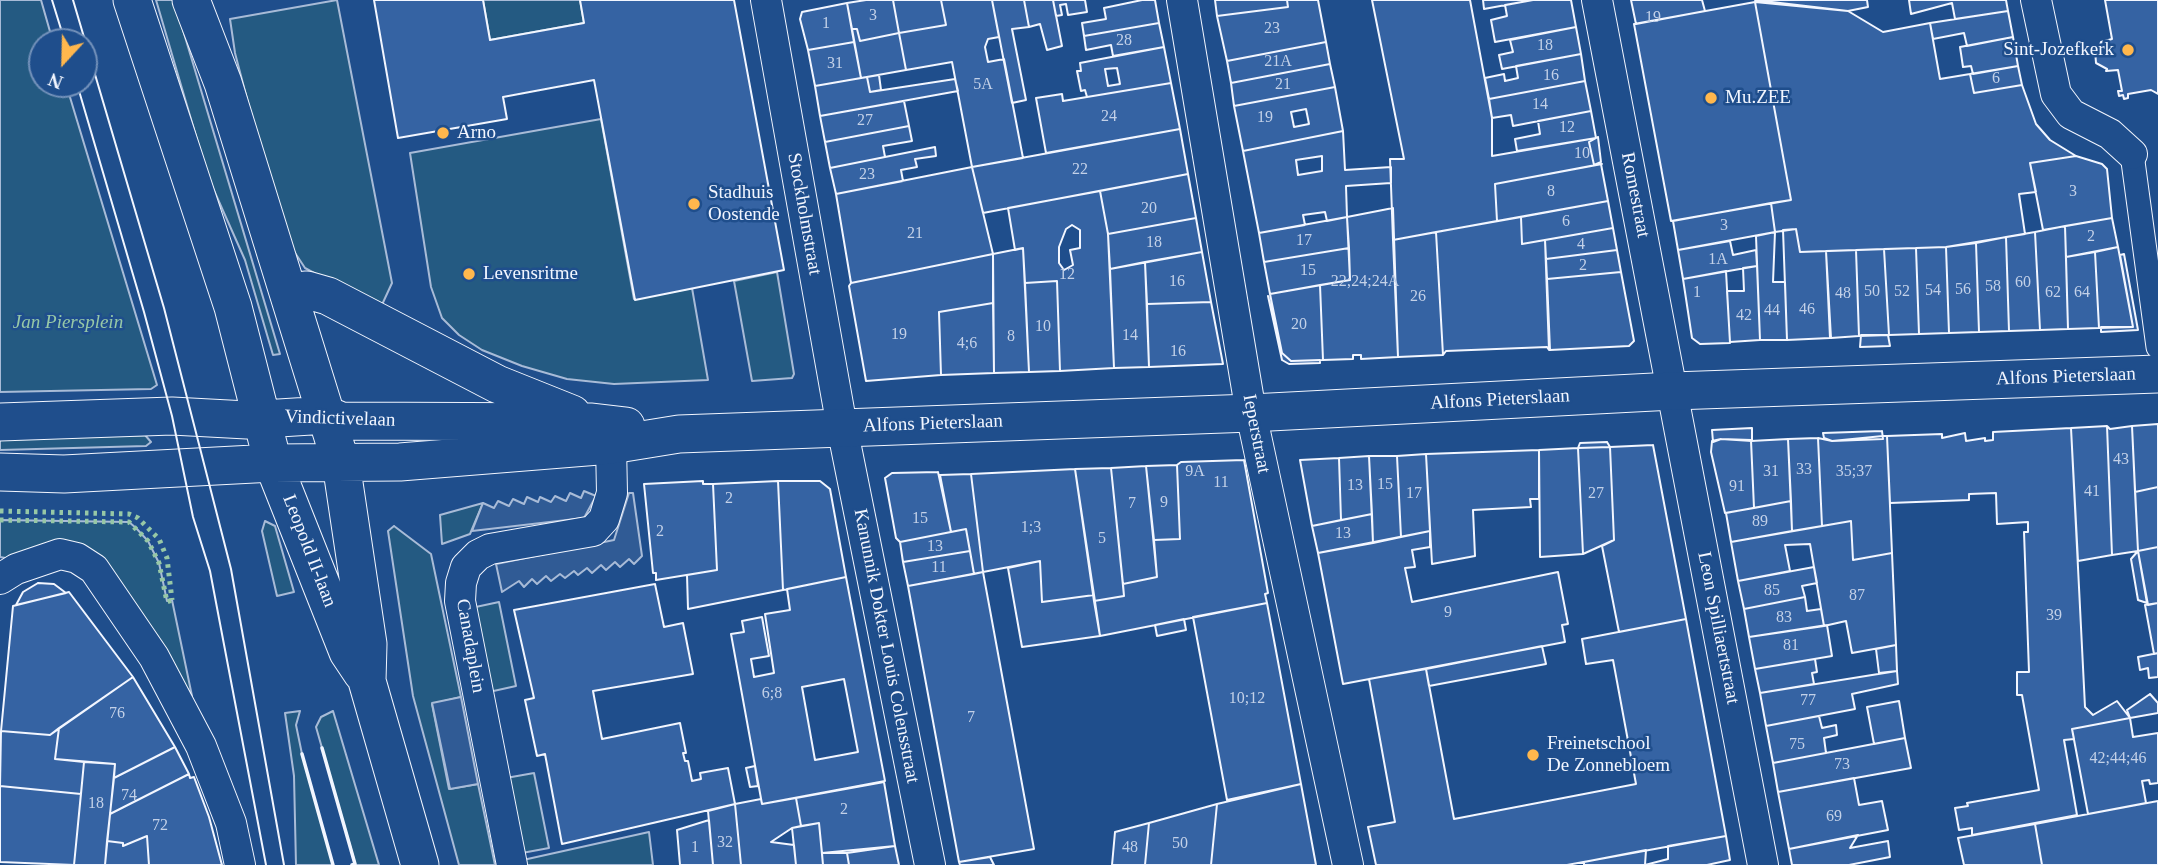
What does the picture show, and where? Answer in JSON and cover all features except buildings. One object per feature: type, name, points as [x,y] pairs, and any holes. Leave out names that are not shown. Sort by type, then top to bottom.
[{"type":"street","points":[[132,0],[233,307],[261,418]]},
{"type":"street","points":[[191,0],[223,83],[289,292],[307,360],[327,415]]},
{"type":"street","points":[[213,0],[223,83]]},
{"type":"street","name":"Stockholmstraat","points":[[766,0],[842,427]]},
{"type":"street","name":"Ieperstraat","points":[[1182,0],[1251,414],[1348,865]]},
{"type":"street","name":"Romestraat","points":[[1597,0],[1673,391]]},
{"type":"street","points":[[2036,0],[2056,94],[2071,114],[2110,134],[2132,154],[2158,347]]},
{"type":"street","points":[[289,292],[307,290],[328,296],[497,384],[601,433]]},
{"type":"street","name":"Alfons Pieterslaan","points":[[842,427],[1251,414],[1673,391],[2158,374]]},
{"type":"street","name":"Leon Spilliaertstraat","points":[[1673,391],[1763,865]]},
{"type":"street","name":"Vindictivelaan","points":[[0,422],[172,416],[247,420],[327,415],[341,421],[601,433],[679,434],[842,427]]},
{"type":"street","name":"Leopold II-laan","points":[[327,415],[341,463],[368,644],[367,681],[419,865]]},
{"type":"street","name":"Leopold II-laan","points":[[261,418],[273,463],[348,652],[367,681]]},
{"type":"street","name":"Kanunnik Dokter Louis Colensstraat","points":[[842,427],[930,865]]},
{"type":"street","name":"Vindictivelaan","points":[[0,472],[64,474],[273,463],[400,462],[601,433]]},
{"type":"street","name":"Canadaplein","points":[[512,865],[460,601],[461,583],[466,567],[478,555],[490,549],[593,531],[604,519],[612,492],[601,433]]},
{"type":"street","points":[[8,574],[61,554],[77,558],[94,569],[154,657],[201,746],[231,823],[240,865]]},
{"type":"green space","name":"Jan Piersplein","points":[[0,0],[41,0],[49,28],[28,28],[28,98],[70,98],[157,385],[151,389],[0,392]]},
{"type":"green space","points":[[156,0],[174,0],[280,354],[273,355],[245,260],[208,177]]},
{"type":"green space","points":[[337,0],[392,283],[380,309],[305,268],[282,233],[235,53],[230,19]]},
{"type":"green space","points":[[483,0],[580,0],[584,23],[490,40]]},
{"type":"green space","points":[[601,119],[634,299],[692,288],[708,380],[614,384],[567,379],[522,366],[482,350],[459,335],[442,318],[431,287],[410,153]]},
{"type":"green space","points":[[777,272],[794,374],[792,378],[752,381],[734,281]]},
{"type":"green space","points":[[145,435],[151,442],[146,446],[0,450],[0,436]]},
{"type":"green space","points":[[483,503],[470,534],[442,544],[440,515]]},
{"type":"green space","points":[[0,520],[129,522],[136,528],[148,541],[159,563],[167,601],[172,600],[192,696],[117,579],[0,557]]},
{"type":"green space","points":[[265,521],[275,526],[294,592],[277,596],[262,531]]},
{"type":"green space","points":[[394,526],[431,554],[461,697],[432,704],[449,789],[478,784],[495,865],[459,865],[413,696],[388,531]]},
{"type":"green space","points":[[499,602],[516,686],[489,692],[471,608]]},
{"type":"green space","points":[[300,711],[296,725],[302,754],[333,865],[296,865],[294,776],[285,713]]},
{"type":"green space","points":[[333,711],[379,865],[352,865],[355,863],[316,727],[321,717]]},
{"type":"green space","points":[[534,773],[549,848],[522,853],[506,778]]},
{"type":"green space","points":[[649,832],[653,865],[524,865],[523,860]]},
{"type":"shaded area","points":[[584,491],[596,496],[584,518],[472,531],[483,503],[494,508],[498,501],[509,506],[513,499],[524,504],[527,497],[538,502],[540,497],[551,502],[555,496],[566,501],[570,493],[581,498]]},
{"type":"shaded area","points":[[629,493],[633,493],[642,556],[634,564],[629,559],[620,567],[615,562],[606,570],[601,565],[592,573],[587,568],[578,575],[574,571],[565,578],[560,574],[551,581],[546,576],[537,584],[532,579],[524,587],[519,581],[502,592],[496,564],[614,540]]},
{"type":"shaded area","points":[[461,697],[478,784],[450,789],[432,703]]},
{"type":"tram line","points":[[52,0],[61,28]]},
{"type":"tram line","points":[[73,0],[164,308],[231,569],[284,865]]},
{"type":"tram line","points":[[81,98],[144,312],[172,416],[193,517],[210,571],[266,865]]},
{"type":"hedge","points":[[0,511],[129,514],[138,518],[159,539],[167,558],[172,600]]},
{"type":"hedge","points":[[0,520],[129,522],[148,541],[159,563],[167,602],[172,600]]},
{"type":"wall","points":[[322,748],[355,864],[352,865]]},
{"type":"wall","points":[[302,754],[333,865]]},
{"type":"place","name":"Sint-Jozefkerk","points":[[2128,50]]},
{"type":"place","name":"Mu.ZEE","points":[[1711,98]]},
{"type":"place","name":"Arno","points":[[443,133]]},
{"type":"place","name":"Stadhuis Oostende","points":[[694,204]]},
{"type":"place","name":"Levensritme","points":[[469,274]]},
{"type":"place","name":"Freinetschool De Zonnebloem","points":[[1533,755]]}]
